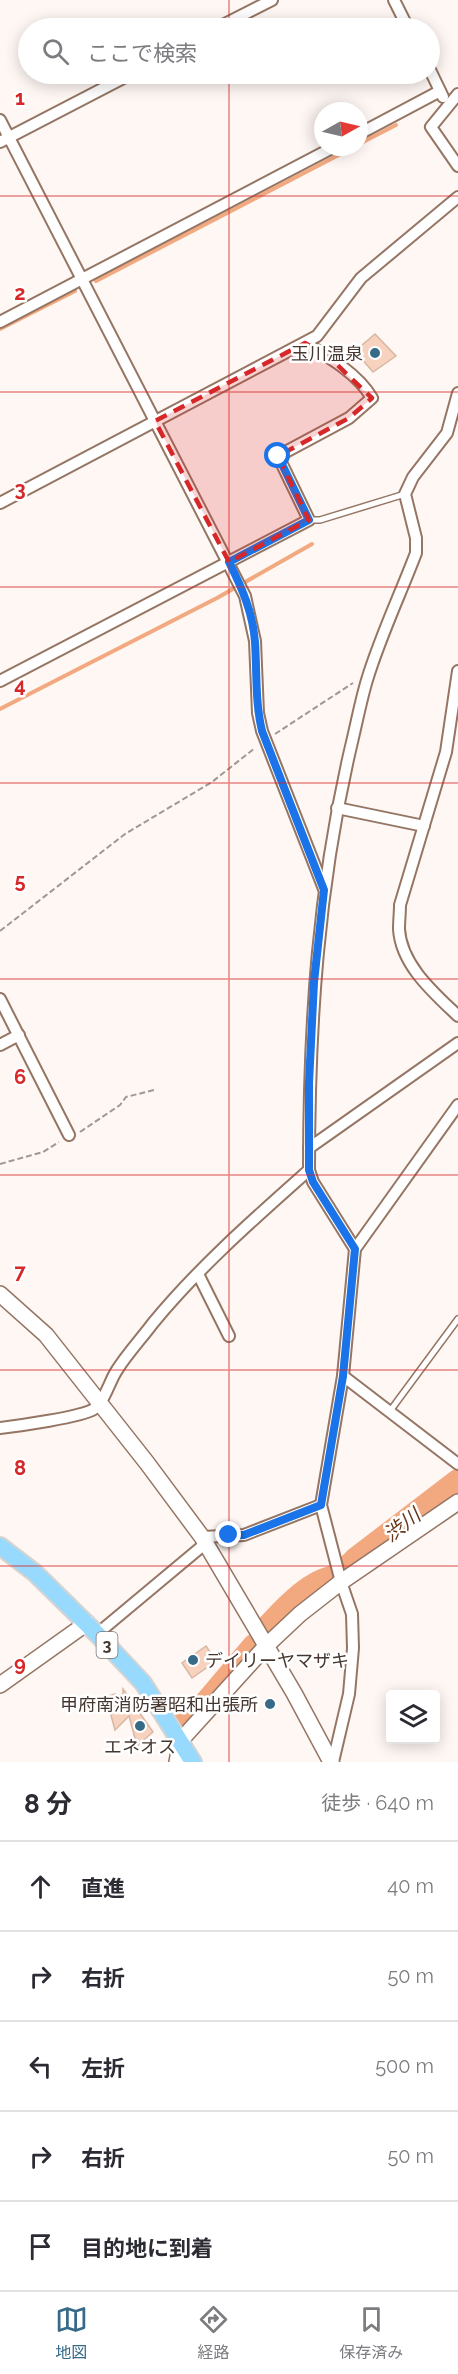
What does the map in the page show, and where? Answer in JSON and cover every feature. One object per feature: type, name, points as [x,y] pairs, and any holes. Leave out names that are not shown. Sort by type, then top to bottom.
[{"type":"main road","name":"3","points":[[0,1546],[35,1573],[143,1683],[194,1762]]},
{"type":"street","points":[[237,18],[272,0]]},
{"type":"street","points":[[394,0],[403,18]]},
{"type":"street","points":[[4,139],[111,84]]},
{"type":"street","points":[[436,84],[447,106]]},
{"type":"street","points":[[368,129],[440,91]]},
{"type":"street","points":[[458,94],[431,127],[458,166]]},
{"type":"street","points":[[0,120],[4,139],[82,279],[245,596],[255,640],[258,713],[266,740],[324,890]]},
{"type":"street","points":[[0,322],[317,156]]},
{"type":"street","points":[[0,502],[317,336],[360,278],[458,197]]},
{"type":"street","points":[[0,681],[309,520],[278,456],[349,418],[372,398],[366,388],[330,358],[305,343]]},
{"type":"street","points":[[355,1249],[313,1182],[309,1170],[309,1083],[314,982],[324,890],[337,808],[367,679],[416,553],[416,538],[405,494],[413,477],[447,433],[458,393]]},
{"type":"street","points":[[458,671],[446,752],[400,905],[399,931],[407,955],[416,972],[458,1016]]},
{"type":"street","points":[[337,808],[424,826]]},
{"type":"street","points":[[0,999],[69,1135]]},
{"type":"street","points":[[0,1045],[19,1035]]},
{"type":"street","points":[[309,1148],[458,1043]]},
{"type":"street","points":[[332,1762],[349,1694],[353,1648],[352,1614],[341,1582],[321,1505],[343,1376],[355,1249],[458,1105]]},
{"type":"street","points":[[0,1428],[37,1423],[93,1410],[117,1370],[155,1321],[245,1227],[309,1170]]},
{"type":"street","points":[[198,1274],[229,1336]]},
{"type":"street","points":[[0,1294],[46,1335],[204,1540],[267,1645],[332,1762]]},
{"type":"street","points":[[343,1376],[458,1464]]},
{"type":"street","points":[[177,1762],[181,1740],[267,1645],[300,1614],[341,1582],[458,1502]]},
{"type":"street","points":[[0,1685],[92,1629],[204,1540],[244,1535],[321,1505]]},
{"type":"lane","points":[[309,520],[320,520],[405,494]]},
{"type":"lane","points":[[390,1411],[458,1319]]},
{"type":"path","points":[[0,931],[125,834],[212,782],[266,740],[357,681],[367,679]]},
{"type":"highlighted area","points":[[305,343],[330,358],[372,398],[349,418],[278,456],[309,520],[229,562],[155,421]]},
{"type":"building","name":"玉川温泉","points":[[375,334],[396,356],[373,372],[355,351]]},
{"type":"building","points":[[206,1646],[216,1661],[192,1678],[182,1663]]},
{"type":"building","points":[[123,1689],[153,1732],[137,1746],[129,1716],[115,1730],[106,1697],[123,1694]]},
{"type":"waterway","points":[[368,139],[396,125]]},
{"type":"waterway","points":[[96,281],[337,156]]},
{"type":"waterway","points":[[0,329],[75,291]]},
{"type":"waterway","points":[[0,709],[217,598],[312,544]]},
{"type":"waterway","name":"渋川","points":[[346,1569],[458,1481]]},
{"type":"waterway","name":"渋川","points":[[266,1629],[304,1592],[331,1578]]},
{"type":"waterway","name":"渋川","points":[[184,1725],[254,1646]]},
{"type":"place","name":"玉川温泉","points":[[375,353]]},
{"type":"place","name":"デイリーヤマザキ","points":[[193,1660]]},
{"type":"place","name":"甲府南消防署昭和出張所","points":[[270,1704]]},
{"type":"place","name":"エネオス","points":[[140,1726]]},
{"type":"route","points":[[229,1535],[244,1535],[321,1505],[343,1376],[355,1249],[313,1182],[309,1170],[309,1083],[314,982],[324,890],[262,731],[258,713],[252,620],[245,596],[229,562],[309,520],[278,456]]}]
